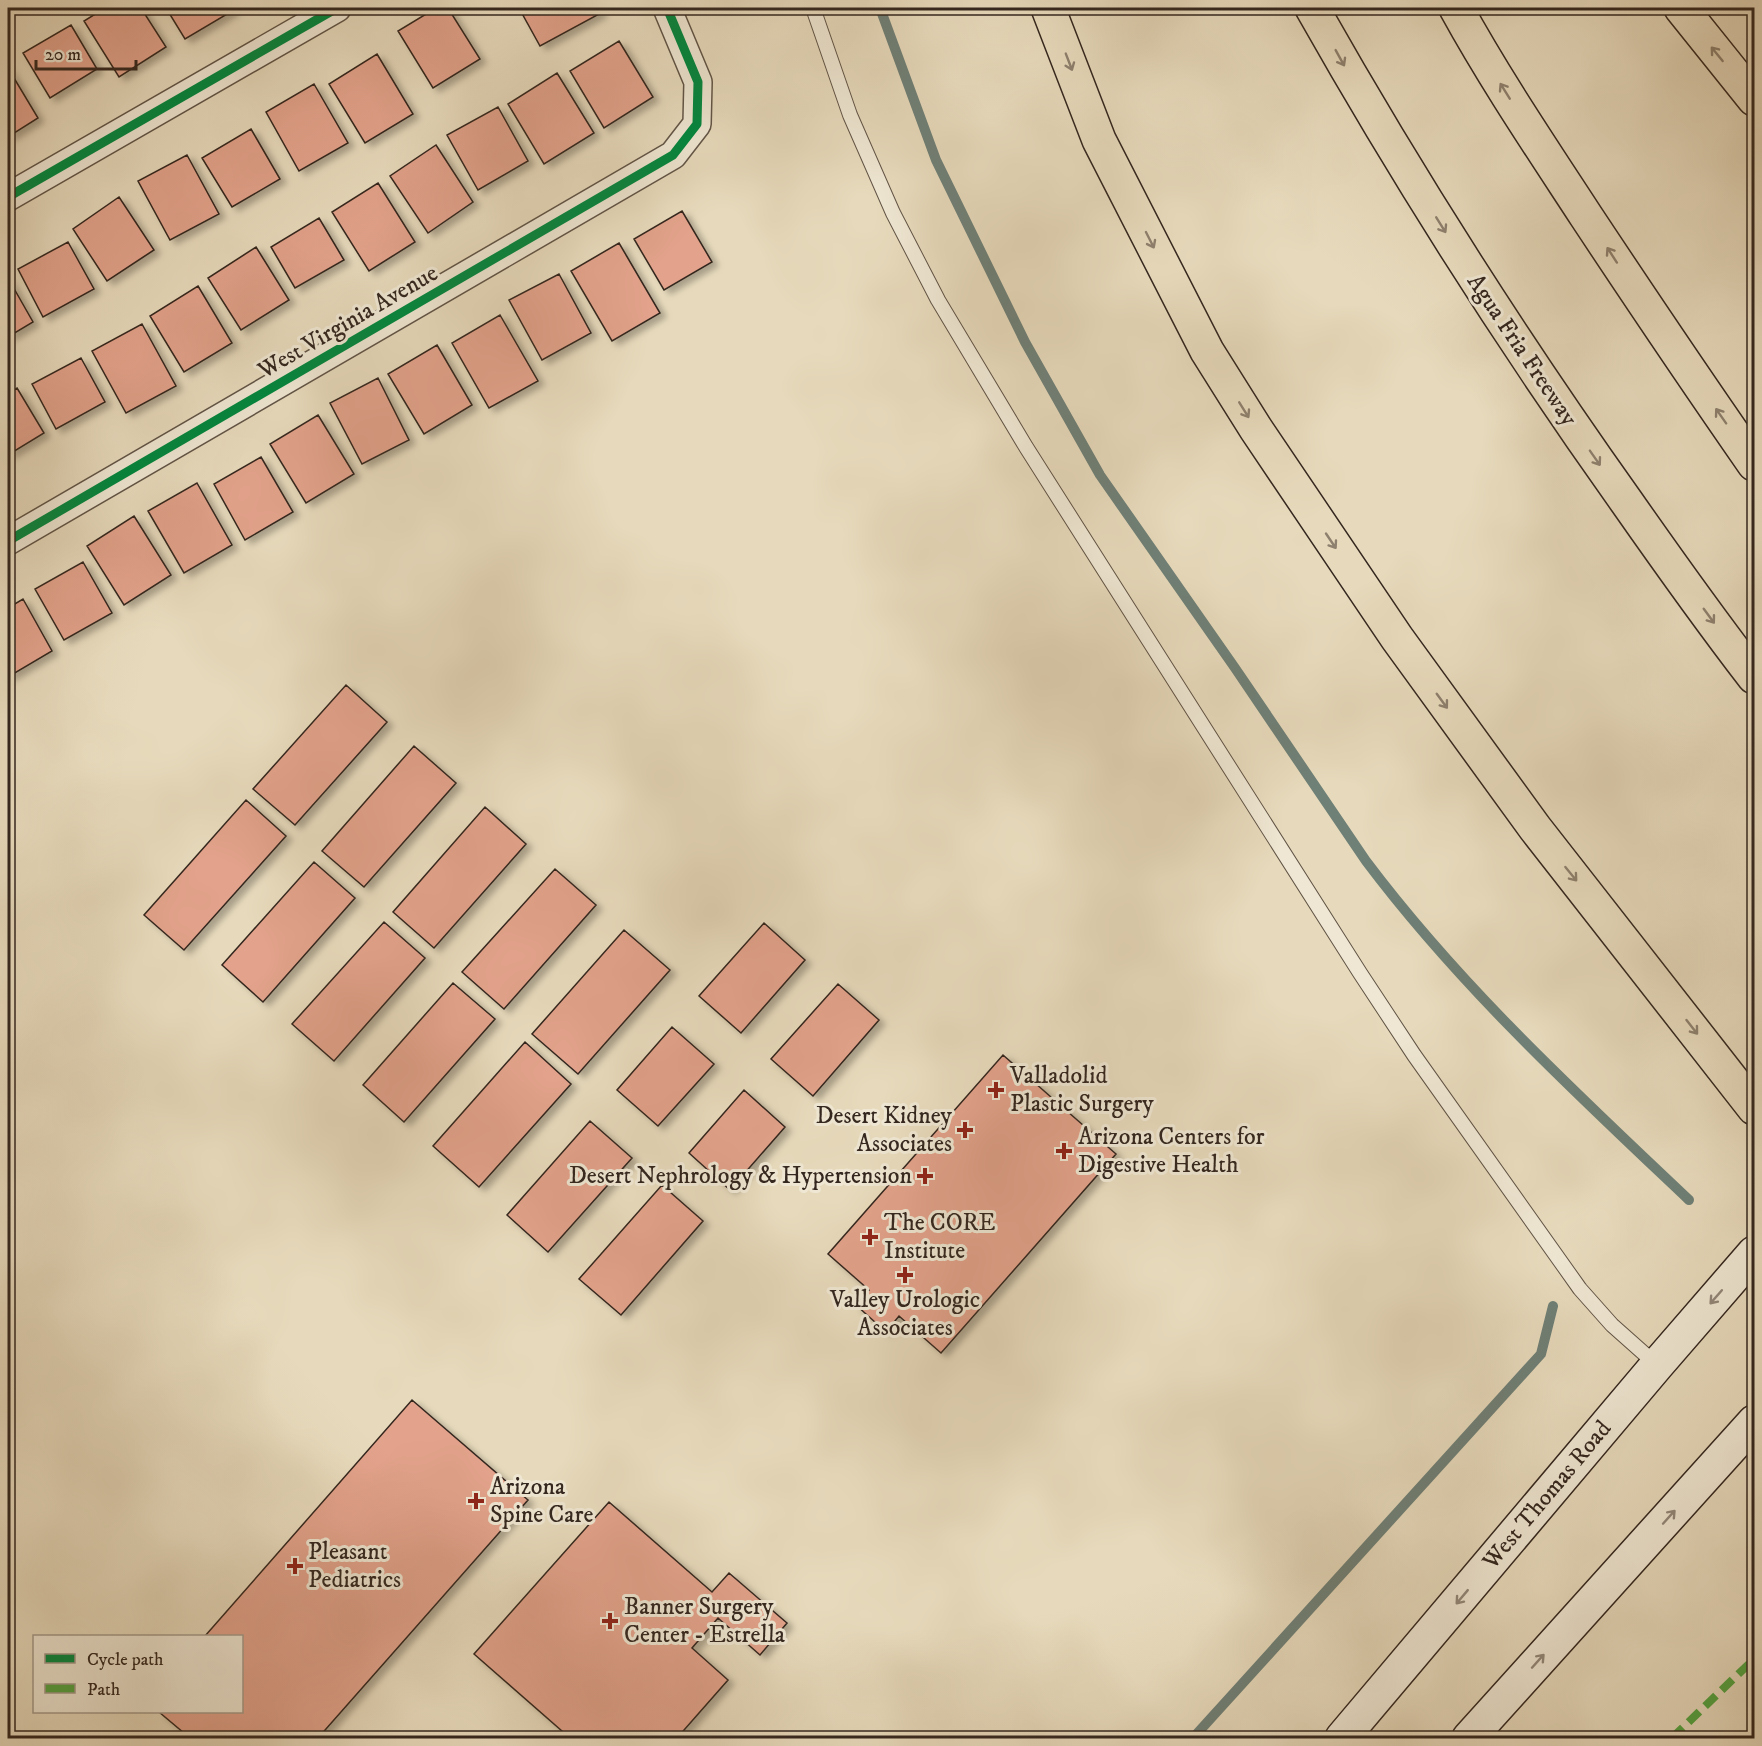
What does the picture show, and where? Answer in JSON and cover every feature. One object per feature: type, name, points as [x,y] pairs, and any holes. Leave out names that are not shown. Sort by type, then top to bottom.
[{"type":"highway","points":[[1048,8],[1100,140],[1207,351],[1256,429],[1397,638],[1535,828],[1755,1108]]},
{"type":"highway","name":"Agua Fria Freeway","points":[[1312,8],[1420,193],[1497,313],[1583,441],[1755,678]]},
{"type":"highway","points":[[1455,8],[1541,149],[1668,340],[1755,464]]},
{"type":"highway","points":[[1681,8],[1755,99]]},
{"type":"main road","name":"West Thomas Road","points":[[1342,1738],[1657,1365],[1755,1253]]},
{"type":"main road","points":[[1469,1738],[1755,1422]]},
{"type":"street","points":[[8,197],[336,8]]},
{"type":"street","name":"West Virginia Avenue","points":[[8,542],[673,155],[698,124],[698,82],[667,8]]},
{"type":"lane","points":[[813,8],[850,115],[893,213],[938,300],[1026,447],[1414,1055],[1580,1289],[1612,1325],[1657,1365]]},
{"type":"building","points":[[105,8],[141,8],[166,47],[119,77],[84,21]]},
{"type":"building","points":[[166,8],[233,8],[234,10],[185,39]]},
{"type":"building","points":[[436,8],[448,8],[480,59],[433,88],[398,31]]},
{"type":"building","points":[[519,8],[598,8],[601,13],[540,46]]},
{"type":"building","points":[[71,25],[97,69],[50,98],[23,53]]},
{"type":"building","points":[[619,41],[653,97],[604,128],[570,71]]},
{"type":"building","points":[[377,54],[413,114],[365,143],[329,84]]},
{"type":"building","points":[[8,68],[38,118],[8,137]]},
{"type":"building","points":[[557,73],[594,133],[544,164],[508,104]]},
{"type":"building","points":[[314,84],[348,143],[299,171],[266,112]]},
{"type":"building","points":[[498,107],[528,161],[478,190],[447,135]]},
{"type":"building","points":[[251,129],[280,179],[232,207],[202,158]]},
{"type":"building","points":[[436,145],[473,202],[428,233],[390,176]]},
{"type":"building","points":[[187,155],[219,214],[170,240],[138,181]]},
{"type":"building","points":[[378,183],[415,242],[369,271],[332,212]]},
{"type":"building","points":[[119,197],[154,250],[107,281],[73,229]]},
{"type":"building","points":[[682,211],[712,262],[664,290],[634,239]]},
{"type":"building","points":[[319,218],[344,260],[295,288],[271,247]]},
{"type":"building","points":[[68,242],[94,289],[43,317],[18,269]]},
{"type":"building","points":[[619,243],[660,313],[612,341],[571,271]]},
{"type":"building","points":[[256,247],[289,300],[241,330],[208,278]]},
{"type":"building","points":[[559,274],[591,333],[542,360],[509,300]]},
{"type":"building","points":[[8,278],[33,322],[8,337]]},
{"type":"building","points":[[198,286],[232,343],[184,372],[150,316]]},
{"type":"building","points":[[500,315],[538,381],[489,408],[452,343]]},
{"type":"building","points":[[142,324],[176,386],[126,413],[92,351]]},
{"type":"building","points":[[437,345],[472,405],[424,434],[388,374]]},
{"type":"building","points":[[81,358],[105,402],[56,429],[32,384]]},
{"type":"building","points":[[378,378],[409,440],[362,464],[330,403]]},
{"type":"building","points":[[17,388],[44,433],[8,455],[8,394]]},
{"type":"building","points":[[318,415],[354,474],[306,503],[270,444]]},
{"type":"building","points":[[261,457],[293,512],[245,540],[214,484]]},
{"type":"building","points":[[197,483],[232,545],[184,573],[148,511]]},
{"type":"building","points":[[134,516],[171,575],[124,605],[87,546]]},
{"type":"building","points":[[83,562],[112,613],[64,640],[35,589]]},
{"type":"building","points":[[23,599],[52,651],[8,677],[8,608]]},
{"type":"building","points":[[346,685],[387,722],[295,825],[253,789]]},
{"type":"building","points":[[414,746],[456,783],[364,887],[322,851]]},
{"type":"building","points":[[246,800],[286,836],[184,950],[144,915]]},
{"type":"building","points":[[485,807],[526,844],[434,948],[393,912]]},
{"type":"building","points":[[314,862],[355,898],[263,1002],[222,965]]},
{"type":"building","points":[[555,869],[596,905],[504,1009],[462,972]]},
{"type":"building","points":[[384,922],[425,958],[334,1061],[292,1024]]},
{"type":"building","points":[[764,923],[805,960],[741,1033],[699,996]]},
{"type":"building","points":[[624,930],[670,970],[578,1074],[532,1034]]},
{"type":"building","points":[[453,983],[495,1019],[404,1122],[363,1085]]},
{"type":"building","points":[[838,984],[879,1020],[813,1096],[771,1059]]},
{"type":"building","points":[[672,1027],[714,1064],[658,1126],[617,1090]]},
{"type":"building","points":[[525,1042],[571,1084],[479,1187],[433,1146]]},
{"type":"building","points":[[1003,1055],[1116,1154],[941,1353],[899,1316],[886,1332],[856,1305],[869,1290],[828,1254]]},
{"type":"building","points":[[744,1090],[785,1127],[730,1190],[689,1153]]},
{"type":"building","points":[[590,1121],[632,1158],[548,1252],[507,1215]]},
{"type":"building","points":[[662,1185],[703,1221],[621,1315],[579,1279]]},
{"type":"building","points":[[412,1400],[528,1500],[318,1738],[190,1738],[160,1713],[243,1713],[243,1635],[206,1635]]},
{"type":"building","name":"Banner Surgery Center - Estrella","points":[[609,1502],[712,1592],[729,1573],[787,1623],[760,1655],[718,1618],[692,1648],[728,1680],[677,1738],[570,1738],[474,1654]]},
{"type":"waterway","points":[[880,8],[936,160],[1025,342],[1100,475],[1366,861],[1402,907],[1479,995],[1520,1037],[1689,1200]]},
{"type":"waterway","points":[[1193,1738],[1541,1354],[1553,1306]]},
{"type":"marked path","points":[[1672,1738],[1754,1659]]},
{"type":"cycle path","points":[[8,197],[337,8]]},
{"type":"cycle path","points":[[8,541],[673,155],[697,124],[698,82],[667,8]]},
{"type":"place","name":"Valladolid Plastic Surgery","points":[[996,1090]]},
{"type":"place","name":"Desert Kidney Associates","points":[[965,1130]]},
{"type":"place","name":"Arizona Centers for Digestive Health","points":[[1064,1151]]},
{"type":"place","name":"Desert Nephrology & Hypertension","points":[[925,1176]]},
{"type":"place","name":"The CORE Institute","points":[[870,1237]]},
{"type":"place","name":"Valley Urologic Associates","points":[[905,1275]]},
{"type":"place","name":"Arizona Spine Care","points":[[476,1501]]},
{"type":"place","name":"Pleasant Pediatrics","points":[[295,1566]]},
{"type":"place","name":"Banner Surgery Center - Estrella","points":[[610,1621]]}]
